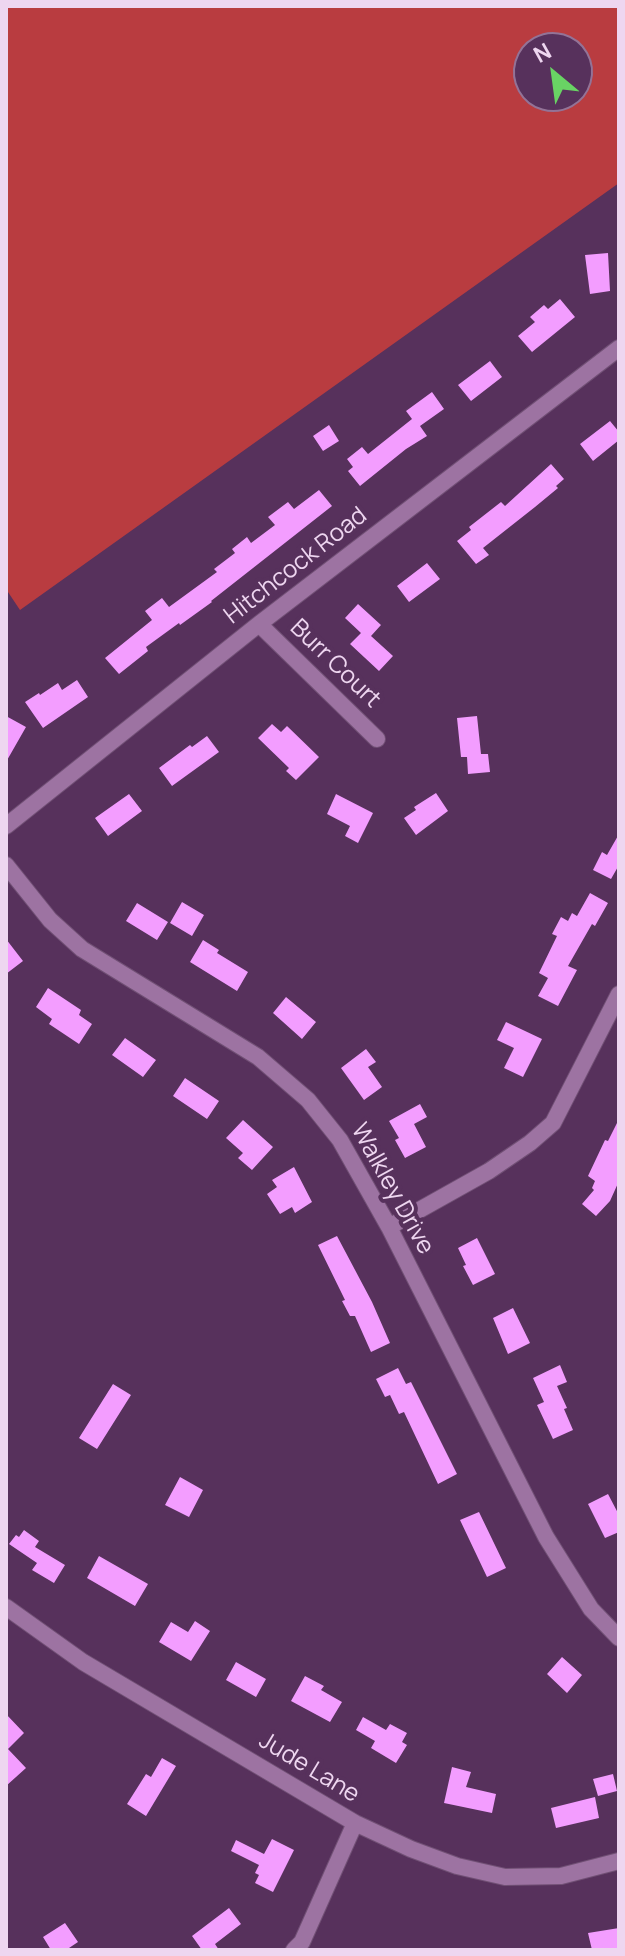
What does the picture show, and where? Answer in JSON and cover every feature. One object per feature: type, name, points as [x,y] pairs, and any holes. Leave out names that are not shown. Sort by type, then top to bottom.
[{"type":"street","name":"Hitchcock Road","points":[[6,826],[259,624],[619,348]]},
{"type":"street","name":"Burr Court","points":[[259,624],[377,739]]},
{"type":"street","name":"Walkley Drive","points":[[6,865],[50,920],[82,949],[258,1057],[308,1100],[340,1140],[389,1227],[546,1537],[591,1609],[619,1638]]},
{"type":"street","points":[[389,1227],[489,1171],[553,1123],[619,994]]},
{"type":"street","name":"Jude Lane","points":[[6,1607],[83,1662],[355,1823],[411,1849],[457,1866],[505,1877],[561,1876],[619,1861]]},
{"type":"street","points":[[294,1950],[302,1942],[355,1823]]},
{"type":"shaded area","points":[[6,6],[619,6],[619,183],[20,610],[6,589]]},
{"type":"building","points":[[608,253],[610,291],[590,294],[585,255]]},
{"type":"building","points":[[560,299],[575,317],[532,352],[518,336],[535,322],[530,317],[544,305],[548,309]]},
{"type":"building","points":[[490,361],[502,377],[471,401],[458,385]]},
{"type":"building","points":[[432,392],[444,409],[420,426],[427,436],[360,486],[348,471],[353,467],[347,459],[362,447],[368,454],[412,419],[406,411]]},
{"type":"building","points":[[610,421],[619,432],[619,440],[593,461],[580,444]]},
{"type":"building","points":[[329,425],[339,441],[323,451],[313,436]]},
{"type":"building","points":[[551,464],[564,479],[556,486],[558,488],[483,548],[489,555],[476,564],[457,541],[471,530],[469,527],[501,502],[505,506]]},
{"type":"building","points":[[319,490],[332,506],[212,602],[146,647],[148,651],[119,674],[105,658],[152,620],[145,611],[162,598],[169,607],[217,572],[214,569],[235,553],[232,549],[247,537],[251,543],[275,525],[268,517],[288,502],[294,509]]},
{"type":"building","points":[[427,563],[440,579],[409,602],[397,586]]},
{"type":"building","points":[[358,604],[381,625],[371,636],[393,656],[379,671],[350,644],[361,633],[345,618]]},
{"type":"building","points":[[77,680],[88,697],[43,728],[25,702],[58,683],[62,690]]},
{"type":"building","points":[[6,716],[26,727],[6,762]]},
{"type":"building","points":[[477,716],[481,754],[488,754],[490,772],[468,774],[467,757],[461,757],[457,718]]},
{"type":"building","points":[[272,724],[281,732],[287,726],[319,757],[296,780],[286,771],[289,768],[258,738]]},
{"type":"building","points":[[207,736],[219,752],[172,786],[159,768]]},
{"type":"building","points":[[436,793],[448,811],[416,835],[404,818],[416,810],[414,807]]},
{"type":"building","points":[[129,794],[142,811],[108,836],[95,818]]},
{"type":"building","points":[[336,794],[373,813],[358,843],[345,836],[350,826],[327,814]]},
{"type":"building","points":[[619,834],[619,865],[611,879],[593,870],[602,852],[607,855]]},
{"type":"building","points":[[590,893],[608,903],[568,966],[577,970],[558,1006],[538,996],[548,978],[539,973],[557,936],[552,934],[561,917],[568,921],[572,913],[577,916]]},
{"type":"building","points":[[182,902],[204,915],[192,936],[170,923]]},
{"type":"building","points":[[137,903],[168,922],[157,940],[126,921]]},
{"type":"building","points":[[6,939],[23,961],[6,974]]},
{"type":"building","points":[[203,940],[219,950],[217,953],[248,972],[237,991],[190,962]]},
{"type":"building","points":[[48,988],[81,1010],[79,1015],[92,1024],[79,1044],[49,1024],[52,1019],[36,1007]]},
{"type":"building","points":[[286,997],[316,1022],[302,1039],[273,1013]]},
{"type":"building","points":[[506,1022],[542,1039],[523,1077],[504,1068],[514,1048],[497,1040]]},
{"type":"building","points":[[125,1038],[156,1060],[143,1077],[112,1055]]},
{"type":"building","points":[[366,1049],[376,1062],[368,1067],[382,1087],[364,1100],[341,1068]]},
{"type":"building","points":[[185,1078],[219,1101],[207,1119],[173,1096]]},
{"type":"building","points":[[420,1104],[427,1117],[414,1124],[426,1147],[405,1158],[395,1140],[399,1138],[389,1121]]},
{"type":"building","points":[[619,1119],[619,1181],[610,1201],[596,1216],[582,1204],[594,1190],[595,1181],[588,1176]]},
{"type":"building","points":[[243,1120],[273,1147],[252,1170],[238,1158],[243,1153],[226,1138]]},
{"type":"building","points":[[294,1167],[312,1202],[295,1213],[292,1207],[280,1214],[267,1194],[277,1187],[272,1180]]},
{"type":"building","points":[[337,1236],[390,1343],[371,1352],[355,1316],[350,1316],[342,1301],[345,1300],[318,1245]]},
{"type":"building","points":[[477,1238],[495,1274],[473,1285],[458,1248]]},
{"type":"building","points":[[513,1308],[530,1343],[508,1354],[493,1318]]},
{"type":"building","points":[[560,1365],[567,1382],[557,1386],[573,1430],[553,1439],[537,1405],[544,1402],[533,1378]]},
{"type":"building","points":[[398,1368],[406,1384],[411,1382],[457,1474],[438,1484],[404,1412],[399,1414],[390,1395],[385,1397],[376,1379]]},
{"type":"building","points":[[113,1384],[131,1395],[97,1449],[79,1438]]},
{"type":"building","points":[[180,1477],[203,1490],[189,1517],[165,1505]]},
{"type":"building","points":[[608,1494],[619,1515],[619,1532],[605,1538],[588,1504]]},
{"type":"building","points":[[479,1512],[506,1568],[487,1577],[460,1520]]},
{"type":"building","points":[[24,1530],[39,1541],[35,1547],[65,1565],[54,1583],[32,1570],[37,1563],[9,1544]]},
{"type":"building","points":[[99,1556],[148,1584],[135,1606],[87,1578]]},
{"type":"building","points":[[195,1621],[210,1631],[191,1661],[159,1642],[171,1622],[188,1632]]},
{"type":"building","points":[[562,1657],[582,1675],[567,1693],[547,1674]]},
{"type":"building","points":[[236,1662],[266,1679],[256,1697],[226,1680]]},
{"type":"building","points":[[305,1676],[324,1686],[321,1690],[342,1702],[330,1722],[291,1701]]},
{"type":"building","points":[[6,1714],[24,1733],[8,1749],[26,1768],[6,1786]]},
{"type":"building","points":[[363,1717],[386,1730],[390,1724],[407,1733],[402,1742],[407,1745],[396,1763],[371,1748],[375,1741],[356,1730]]},
{"type":"building","points":[[162,1758],[176,1766],[146,1816],[127,1804],[146,1774],[151,1777]]},
{"type":"building","points":[[452,1767],[471,1772],[466,1787],[496,1794],[492,1813],[444,1803]]},
{"type":"building","points":[[613,1774],[617,1791],[598,1796],[593,1779]]},
{"type":"building","points":[[595,1797],[599,1818],[556,1828],[551,1808]]},
{"type":"building","points":[[272,1839],[294,1850],[273,1892],[255,1883],[259,1865],[231,1851],[236,1840],[264,1854]]},
{"type":"building","points":[[229,1908],[241,1924],[215,1944],[219,1950],[202,1950],[192,1936]]},
{"type":"building","points":[[65,1923],[78,1942],[66,1950],[51,1950],[43,1937]]},
{"type":"building","points":[[619,1928],[619,1950],[592,1950],[588,1933]]}]
